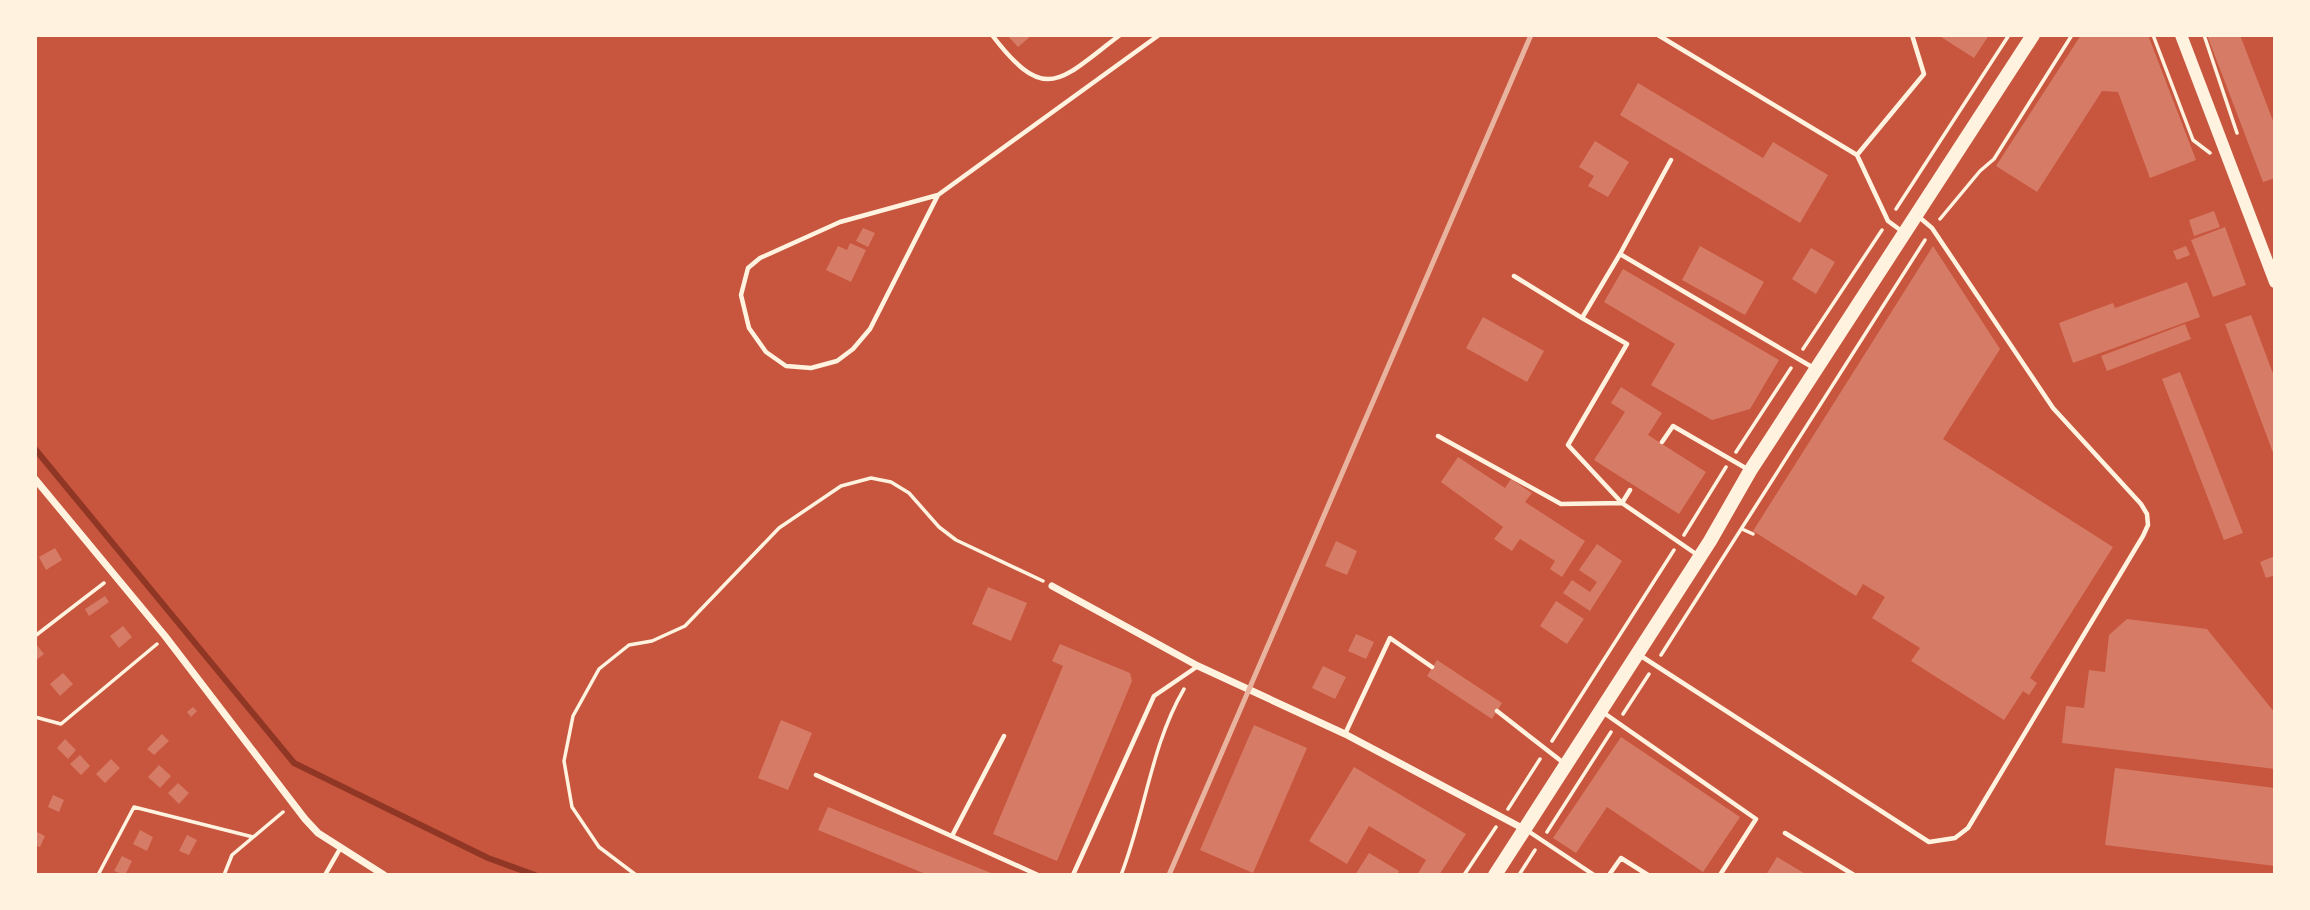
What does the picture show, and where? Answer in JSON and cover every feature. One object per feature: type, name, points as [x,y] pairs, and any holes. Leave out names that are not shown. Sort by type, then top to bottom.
[{"type":"main road","points":[[1495,875],[1699,557],[1750,471],[2033,35]]},
{"type":"street","points":[[2181,35],[2275,282]]},
{"type":"street","points":[[35,479],[165,636],[318,833],[384,875]]},
{"type":"street","points":[[1052,586],[1198,666],[1345,734],[1524,829]]},
{"type":"lane","points":[[992,35],[1026,74],[1047,80],[1067,75],[1120,35]]},
{"type":"lane","points":[[938,195],[870,329],[853,349],[837,361],[811,368],[786,366],[766,352],[749,328],[741,304],[741,286],[754,263],[828,227],[938,195],[1159,35]]},
{"type":"lane","points":[[1658,35],[1857,155],[1888,221],[1904,232]]},
{"type":"lane","points":[[1857,155],[1924,74],[1912,35]]},
{"type":"lane","points":[[1582,318],[1671,160]]},
{"type":"lane","points":[[1637,654],[1930,842],[1955,838],[1968,828],[2148,525],[2147,514],[2141,504],[2053,408],[1932,228],[1916,214]]},
{"type":"lane","points":[[1620,254],[1816,369]]},
{"type":"lane","points":[[1514,276],[1627,344],[1568,445],[1622,503],[1699,557]]},
{"type":"lane","points":[[1662,442],[1673,426],[1750,471]]},
{"type":"lane","points":[[1438,436],[1561,504],[1622,503]]},
{"type":"lane","points":[[1622,503],[1630,489]]},
{"type":"lane","points":[[1345,734],[1390,638],[1432,667]]},
{"type":"lane","points":[[1073,875],[1154,696],[1198,666]]},
{"type":"lane","points":[[1497,711],[1565,765]]},
{"type":"lane","points":[[1600,711],[1756,819],[1720,875]]},
{"type":"lane","points":[[952,836],[1004,736]]},
{"type":"lane","points":[[816,775],[1038,875]]},
{"type":"lane","points":[[1524,829],[1594,875]]},
{"type":"lane","points":[[1785,833],[1854,875]]},
{"type":"lane","points":[[325,875],[342,847]]},
{"type":"lane","points":[[1609,875],[1621,858],[1647,875]]},
{"type":"path","points":[[1520,875],[1932,228],[1980,171],[1994,159],[2072,35]]},
{"type":"path","points":[[2152,35],[2193,140],[2204,151],[2229,161]]},
{"type":"path","points":[[2204,35],[2240,143]]},
{"type":"path","points":[[636,875],[599,847],[572,807],[564,761],[573,716],[599,669],[629,645],[652,641],[685,626],[779,528],[841,486],[871,478],[891,482],[909,493],[939,527],[956,540],[1052,586]]},
{"type":"path","points":[[1742,529],[1752,534]]},
{"type":"path","points":[[35,636],[114,575]]},
{"type":"path","points":[[35,717],[61,724],[165,636]]},
{"type":"path","points":[[1121,875],[1137,833],[1166,720],[1198,666]]},
{"type":"path","points":[[223,875],[232,855],[274,823],[294,801]]},
{"type":"path","points":[[98,875],[134,807],[253,837]]},
{"type":"building","points":[[1007,35],[1032,35],[1018,47]]},
{"type":"building","points":[[1938,35],[1989,35],[1974,58]]},
{"type":"building","points":[[2081,35],[2148,35],[2196,160],[2150,178],[2118,92],[2102,91],[2037,192],[1996,166]]},
{"type":"building","points":[[2207,35],[2240,35],[2275,126],[2275,178],[2263,182]]},
{"type":"building","points":[[1638,83],[1763,158],[1773,142],[1828,175],[1800,223],[1620,115]]},
{"type":"building","points":[[1595,141],[1629,162],[1608,197],[1588,186],[1594,176],[1579,167]]},
{"type":"building","points":[[2214,211],[2220,227],[2194,236],[2189,220]]},
{"type":"building","points":[[2225,227],[2246,285],[2213,297],[2191,240]]},
{"type":"building","points":[[863,228],[875,233],[868,247],[856,241]]},
{"type":"building","points":[[850,243],[866,250],[851,282],[826,270],[838,246],[847,250]]},
{"type":"building","points":[[1700,246],[1764,282],[1745,315],[1682,280]]},
{"type":"building","points":[[1933,246],[2000,349],[1943,439],[2113,547],[2030,678],[2037,683],[2029,695],[2023,691],[2004,720],[1911,661],[1920,648],[1872,618],[1885,597],[1863,584],[1856,596],[1753,531]]},
{"type":"building","points":[[2186,246],[2190,255],[2177,260],[2173,251]]},
{"type":"building","points":[[1811,248],[1835,262],[1816,294],[1792,279]]},
{"type":"building","points":[[1623,269],[1779,360],[1750,409],[1712,420],[1651,385],[1675,344],[1604,302]]},
{"type":"building","points":[[2187,282],[2200,317],[2073,363],[2059,323],[2113,303],[2115,308]]},
{"type":"building","points":[[2251,315],[2275,379],[2275,458],[2225,324]]},
{"type":"building","points":[[1483,317],[1544,351],[1527,382],[1466,348]]},
{"type":"building","points":[[2185,324],[2191,339],[2107,371],[2101,356]]},
{"type":"building","points":[[2180,372],[2243,533],[2224,540],[2162,379]]},
{"type":"building","points":[[1621,387],[1662,413],[1648,435],[1706,472],[1679,514],[1594,460],[1625,412],[1611,403]]},
{"type":"building","points":[[1458,457],[1505,488],[1511,479],[1532,493],[1525,502],[1585,541],[1562,577],[1550,569],[1555,561],[1520,539],[1512,551],[1494,539],[1503,527],[1441,482]]},
{"type":"building","points":[[1336,541],[1357,551],[1347,575],[1325,566]]},
{"type":"building","points":[[1597,544],[1622,561],[1590,611],[1563,593],[1572,580],[1590,592],[1597,582],[1579,570]]},
{"type":"building","points":[[55,548],[62,560],[46,570],[39,557]]},
{"type":"building","points":[[2275,556],[2275,575],[2266,578],[2260,562]]},
{"type":"building","points":[[988,587],[1027,603],[1011,641],[972,624]]},
{"type":"building","points":[[105,596],[109,602],[89,616],[85,609]]},
{"type":"building","points":[[1556,601],[1584,619],[1567,644],[1540,626]]},
{"type":"building","points":[[2127,619],[2207,629],[2275,713],[2275,769],[2062,743],[2066,706],[2084,708],[2089,670],[2105,672],[2109,635]]},
{"type":"building","points":[[123,626],[132,637],[119,648],[110,636]]},
{"type":"building","points":[[1356,634],[1374,642],[1366,659],[1348,651]]},
{"type":"building","points":[[35,643],[44,654],[35,661]]},
{"type":"building","points":[[1060,644],[1130,673],[1132,681],[1057,861],[993,834],[1063,666],[1052,661]]},
{"type":"building","points":[[1437,660],[1502,703],[1492,719],[1427,676]]},
{"type":"building","points":[[1323,666],[1346,677],[1335,699],[1312,688]]},
{"type":"building","points":[[63,673],[73,684],[60,696],[50,684]]},
{"type":"building","points":[[193,707],[197,711],[191,717],[187,712]]},
{"type":"building","points":[[781,720],[812,733],[788,790],[758,778]]},
{"type":"building","points":[[1254,725],[1307,748],[1253,873],[1200,850]]},
{"type":"building","points":[[162,734],[169,741],[154,755],[147,749]]},
{"type":"building","points":[[1621,737],[1740,817],[1703,872],[1607,807],[1576,853],[1553,838]]},
{"type":"building","points":[[65,739],[76,750],[68,759],[57,748]]},
{"type":"building","points":[[80,755],[90,766],[81,775],[70,764]]},
{"type":"building","points":[[111,759],[120,768],[105,783],[96,774]]},
{"type":"building","points":[[159,765],[171,776],[160,788],[148,777]]},
{"type":"building","points":[[1354,767],[1466,834],[1439,875],[1417,875],[1426,860],[1369,826],[1347,864],[1309,841]]},
{"type":"building","points":[[2115,768],[2275,788],[2275,866],[2105,845]]},
{"type":"building","points":[[178,783],[189,793],[179,804],[168,793]]},
{"type":"building","points":[[53,795],[64,800],[59,812],[48,807]]},
{"type":"building","points":[[828,807],[996,875],[928,875],[818,830]]},
{"type":"building","points":[[140,830],[153,837],[147,851],[133,844]]},
{"type":"building","points":[[35,831],[45,836],[40,847],[35,845]]},
{"type":"building","points":[[187,835],[197,840],[189,855],[179,851]]},
{"type":"building","points":[[1369,853],[1399,871],[1397,875],[1355,875]]},
{"type":"building","points":[[122,856],[132,861],[125,875],[114,871]]},
{"type":"building","points":[[1777,857],[1807,875],[1766,875]]},
{"type":"waterway","points":[[35,449],[294,763],[488,858],[535,875]]},
{"type":"railway","points":[[1169,875],[1531,35]]}]
